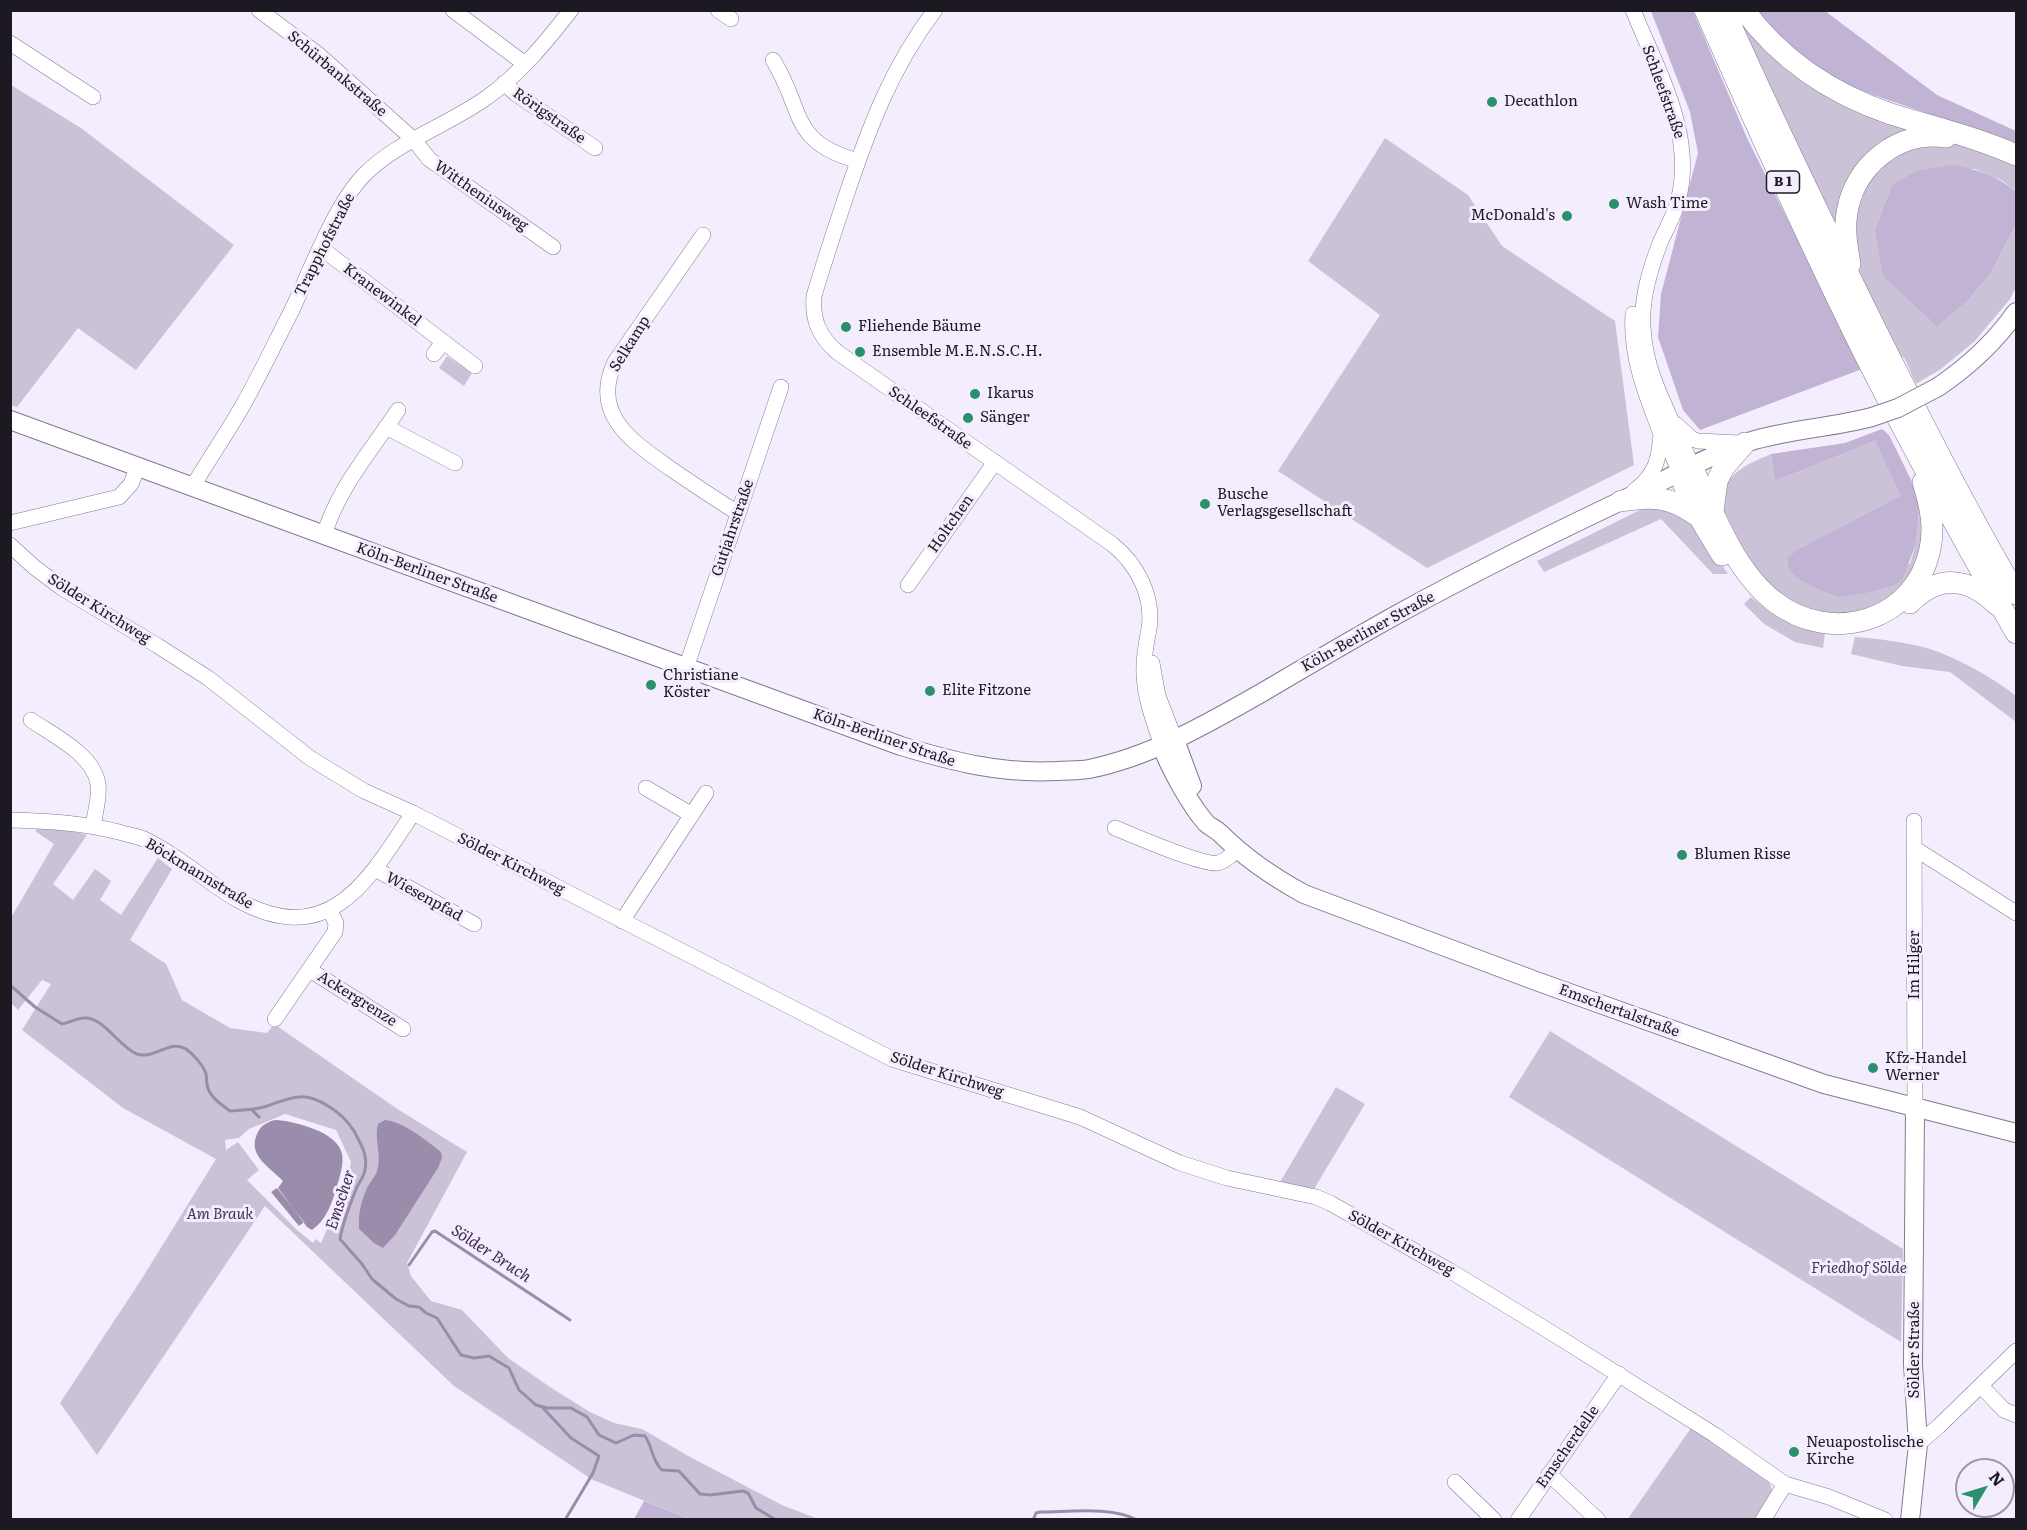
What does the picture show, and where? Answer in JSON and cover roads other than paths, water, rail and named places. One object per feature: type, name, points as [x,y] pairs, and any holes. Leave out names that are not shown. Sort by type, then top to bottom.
[{"type":"highway","name":"B 1","points":[[1705,10],[1748,108],[1859,341],[1915,450],[2016,633]]},
{"type":"highway","name":"B 1","points":[[1724,10],[1764,100],[1936,451],[2016,594]]},
{"type":"highway","points":[[1743,10],[1755,26],[1782,53],[1815,79],[1847,96],[1888,112],[1972,137],[2016,155]]},
{"type":"highway","points":[[1855,288],[1846,235],[1846,214],[1857,182],[1865,170],[1883,152],[1909,140],[1936,136],[1969,142],[2016,162]]},
{"type":"highway","points":[[1705,514],[1717,480],[1745,443]]},
{"type":"highway","points":[[1621,501],[1650,498],[1671,500],[1705,514],[1758,587],[1777,604],[1798,616],[1820,622],[1852,624],[1888,610],[1904,597],[1917,581],[1927,562],[1932,527],[1930,505],[1915,450]]},
{"type":"highway","points":[[1686,470],[1728,564],[1751,593],[1773,612],[1803,625],[1846,632],[1867,630],[1887,621],[1931,586],[1944,582],[1960,583],[1977,590],[2005,612]]},
{"type":"main road","name":"Köln-Berliner Straße","points":[[10,420],[901,746],[953,762],[987,768],[1020,772],[1086,769],[1128,759],[1169,743],[1223,715],[1397,614],[1517,552],[1745,443],[1778,434],[1838,425],[1898,408],[1957,374],[1986,348],[2016,312]]},
{"type":"main road","name":"Emschertalstraße","points":[[1169,743],[1168,763],[1207,825],[1218,831],[1237,850],[1275,878],[1329,904],[1824,1084],[2016,1133]]},
{"type":"main road","name":"Sölder Straße","points":[[1910,1520],[1918,1444],[1914,1386],[1915,1108]]},
{"type":"street","name":"Schürbankstraße","points":[[259,10],[319,55],[414,140]]},
{"type":"street","points":[[453,10],[525,64]]},
{"type":"street","name":"Trapphofstraße","points":[[193,486],[255,384],[348,196],[363,176],[379,162],[485,99],[504,84],[525,64],[572,10]]},
{"type":"street","name":"Schleefstraße","points":[[935,10],[909,46],[886,89],[858,161],[814,296],[816,326],[824,339],[837,352],[1122,552],[1136,569],[1145,590],[1150,614],[1143,657],[1145,687],[1169,743]]},
{"type":"street","name":"Schleefstraße","points":[[1633,10],[1674,113],[1683,146],[1683,167],[1678,201],[1660,243],[1648,281],[1644,297],[1643,326],[1650,372],[1669,417],[1686,470]]},
{"type":"street","points":[[10,43],[93,97]]},
{"type":"street","points":[[773,60],[804,129],[831,152],[858,161]]},
{"type":"street","name":"Rörigstraße","points":[[504,84],[595,148]]},
{"type":"street","name":"Wittheniusweg","points":[[414,140],[429,159],[553,247]]},
{"type":"street","name":"Selkamp","points":[[703,235],[615,362],[607,384],[607,399],[614,416],[630,438],[713,498],[738,513]]},
{"type":"street","name":"Schleefstraße","points":[[1660,243],[1647,258],[1635,297],[1632,326],[1634,345],[1640,376],[1661,434],[1686,470]]},
{"type":"street","name":"Kranewinkel","points":[[321,248],[439,348],[475,366]]},
{"type":"street","name":"Gutjahrstraße","points":[[686,668],[781,387]]},
{"type":"street","points":[[324,536],[328,521],[340,497],[398,410]]},
{"type":"street","points":[[1669,417],[1683,432],[1698,441],[1745,443]]},
{"type":"street","points":[[387,427],[455,463]]},
{"type":"street","name":"Schleefstraße","points":[[1621,501],[1637,489],[1654,470],[1659,458],[1661,434]]},
{"type":"street","name":"Holtchen","points":[[908,585],[995,462]]},
{"type":"street","points":[[10,523],[119,497],[131,484],[138,466]]},
{"type":"street","name":"Sölder Kirchweg","points":[[10,544],[34,567],[62,588],[208,678],[310,758],[364,791],[413,813],[892,1059],[1080,1117],[1189,1166],[1227,1178],[1316,1197],[1330,1203],[1452,1272],[1619,1374],[1715,1435],[1785,1484],[1829,1497],[1885,1520]]},
{"type":"street","points":[[31,720],[84,757],[94,770],[99,786],[93,826]]},
{"type":"street","points":[[646,788],[692,815]]},
{"type":"street","points":[[622,921],[706,793]]},
{"type":"street","name":"Böckmannstraße","points":[[10,820],[81,824],[144,839],[238,900],[261,911],[297,917],[330,911],[357,890],[375,869],[413,813]]},
{"type":"street","name":"Im Hilger","points":[[1914,821],[1915,1108]]},
{"type":"street","points":[[1115,828],[1215,864],[1224,861],[1237,850]]},
{"type":"street","points":[[1914,848],[2016,913]]},
{"type":"street","name":"Wiesenpfad","points":[[375,869],[474,924]]},
{"type":"street","points":[[274,1019],[335,932],[336,923],[330,911]]},
{"type":"street","name":"Ackergrenze","points":[[310,970],[404,1029]]},
{"type":"street","points":[[1918,1444],[2016,1351]]},
{"type":"street","name":"Emscherdelle","points":[[1518,1520],[1619,1374]]},
{"type":"street","points":[[1981,1386],[2004,1410],[2016,1415]]},
{"type":"street","points":[[1550,1474],[1598,1520]]},
{"type":"street","points":[[1455,1482],[1494,1520]]},
{"type":"street","points":[[1763,1520],[1785,1484]]},
{"type":"waterway","name":"Emscher","points":[[10,985],[35,1007],[62,1024],[84,1018],[98,1022],[137,1054],[149,1054],[174,1046],[186,1049],[203,1067],[207,1086],[212,1095],[230,1111],[258,1108],[298,1097],[312,1098],[336,1111],[354,1131],[366,1159],[364,1172],[349,1206],[340,1239],[372,1279],[396,1299],[409,1306],[419,1307],[437,1318],[461,1355],[474,1358],[489,1356],[509,1368],[519,1390],[536,1405],[547,1408],[571,1408],[587,1417],[599,1435],[616,1443],[634,1435],[645,1436],[656,1463],[662,1470],[679,1471],[700,1494],[743,1491],[748,1493],[756,1508],[776,1520]]},
{"type":"waterway","points":[[252,1110],[259,1117]]},
{"type":"waterway","name":"Sölder Bruch","points":[[409,1265],[435,1231],[570,1320]]},
{"type":"waterway","points":[[543,1408],[571,1438],[599,1456],[593,1473],[565,1520]]},
{"type":"waterway","name":"Emscherdelle","points":[[1033,1520],[1036,1513],[1040,1512],[1090,1511],[1115,1513],[1137,1520]]},
{"type":"place","name":"Decathlon","points":[[1492,102]]},
{"type":"place","name":"Wash Time","points":[[1614,204]]},
{"type":"place","name":"McDonald's","points":[[1567,216]]},
{"type":"place","name":"Fliehende Bäume","points":[[846,327]]},
{"type":"place","name":"Ensemble M.E.N.S.C.H.","points":[[860,352]]},
{"type":"place","name":"Ikarus","points":[[975,394]]},
{"type":"place","name":"Sänger","points":[[968,418]]},
{"type":"place","name":"Busche Verlagsgesellschaft","points":[[1205,504]]},
{"type":"place","name":"Christiane Köster","points":[[651,685]]},
{"type":"place","name":"Elite Fitzone","points":[[930,691]]},
{"type":"place","name":"Blumen Risse","points":[[1682,855]]},
{"type":"place","name":"Kfz-Handel Werner","points":[[1873,1068]]},
{"type":"place","name":"Neuapostolische Kirche","points":[[1794,1452]]},
{"type":"park label","name":"Am Brauk","points":[[220,1215]]},
{"type":"park label","name":"Friedhof Sölde","points":[[1859,1269]]}]
